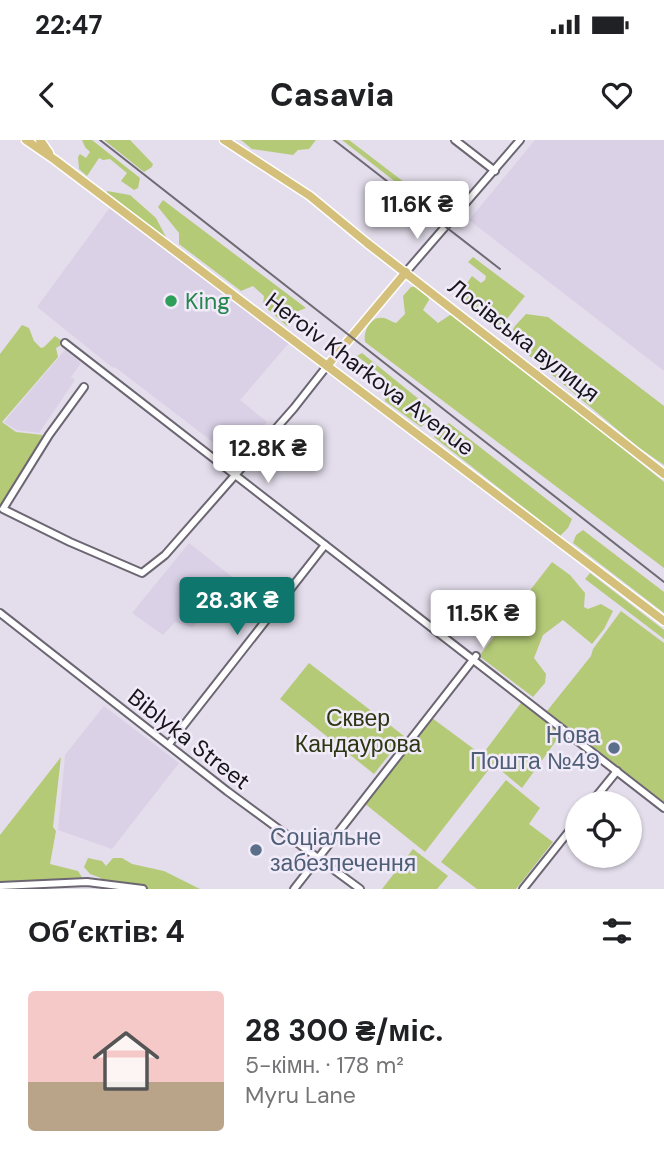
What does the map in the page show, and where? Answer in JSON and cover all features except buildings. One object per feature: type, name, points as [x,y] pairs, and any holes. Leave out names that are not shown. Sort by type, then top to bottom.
[{"type":"main road","name":"Heroiv Kharkova Avenue","points":[[26,140],[664,621]]},
{"type":"main road","name":"Heroiv Kharkova Avenue","points":[[40,140],[53,158]]},
{"type":"main road","name":"Лосівська вулиця","points":[[224,140],[310,196],[664,474]]},
{"type":"main road","points":[[327,366],[407,272]]},
{"type":"street","points":[[455,140],[495,171]]},
{"type":"street","points":[[407,272],[520,140]]},
{"type":"street","points":[[65,343],[475,658],[664,808]]},
{"type":"street","points":[[84,387],[48,435],[3,509],[142,573],[165,555],[294,408],[327,366]]},
{"type":"street","points":[[169,744],[325,545]]},
{"type":"street","name":"Biblyka Street","points":[[0,613],[227,791],[360,889]]},
{"type":"street","points":[[294,889],[475,658]]},
{"type":"street","points":[[601,791],[617,771]]},
{"type":"street","points":[[523,889],[565,836]]},
{"type":"street","points":[[4,887],[87,883],[143,889]]},
{"type":"shaded area","points":[[535,140],[664,140],[664,371],[469,220]]},
{"type":"shaded area","points":[[111,206],[289,343],[240,400],[267,422],[236,460],[37,307]]},
{"type":"shaded area","points":[[65,350],[81,363],[71,377],[75,380],[39,433],[16,430],[4,422]]},
{"type":"shaded area","points":[[189,543],[240,583],[229,597],[224,594],[192,627],[175,622],[163,635],[132,613]]},
{"type":"shaded area","points":[[104,706],[179,763],[112,849],[58,830],[65,755]]},
{"type":"green space","points":[[82,140],[92,140],[140,178],[138,188],[134,190],[121,181],[127,173],[110,159],[99,158],[87,176],[79,169],[78,157],[80,154],[86,158],[90,152]]},
{"type":"green space","points":[[104,140],[130,140],[153,164],[152,167],[144,172]]},
{"type":"green space","points":[[241,140],[316,140],[309,149],[298,150],[293,155],[252,149]]},
{"type":"green space","points":[[342,140],[349,140],[447,215],[444,220]]},
{"type":"green space","points":[[106,193],[130,195],[156,218],[167,239]]},
{"type":"green space","points":[[163,200],[306,308],[296,312],[287,326],[263,305],[264,296],[253,286],[241,291],[179,244],[179,233],[158,207]]},
{"type":"green space","points":[[473,257],[525,296],[498,330],[457,297],[472,276],[481,283],[485,280],[486,276],[468,262]]},
{"type":"green space","points":[[417,286],[428,295],[429,300],[423,310],[438,323],[453,313],[664,482],[664,568],[365,342],[367,329],[372,321],[384,318],[396,323],[405,314],[403,296],[411,287]]},
{"type":"green space","points":[[526,314],[548,317],[664,406],[664,465],[638,447],[508,338]]},
{"type":"green space","points":[[22,325],[29,328],[34,341],[41,348],[55,336],[65,343],[56,348],[58,357],[2,422],[16,432],[43,435],[3,509],[0,507],[0,354]]},
{"type":"green space","points":[[362,353],[431,409],[429,420],[421,427],[385,401],[384,391],[388,385],[382,375],[357,356]]},
{"type":"green space","points":[[449,423],[572,519],[568,528],[560,536],[434,437],[439,428]]},
{"type":"green space","points":[[583,530],[664,592],[664,613],[573,543],[576,535]]},
{"type":"green space","points":[[552,562],[570,575],[585,593],[584,607],[588,609],[601,604],[613,611],[592,644],[563,620],[543,635],[534,658],[546,674],[545,683],[533,697],[479,656]]},
{"type":"green space","points":[[590,573],[664,630],[664,639],[585,579]]},
{"type":"green space","points":[[621,611],[664,643],[664,802],[547,711],[591,656],[593,649]]},
{"type":"green space","name":"Сквер Кандаурова","points":[[309,663],[404,736],[374,774],[280,699]]},
{"type":"green space","points":[[521,703],[561,734],[522,788],[493,764],[425,852],[364,803],[432,718],[482,755]]},
{"type":"green space","points":[[61,757],[53,827],[56,831],[50,864],[78,871],[85,882],[0,886],[0,835]]},
{"type":"green space","points":[[506,780],[540,808],[529,824],[553,842],[516,889],[477,889],[441,862]]},
{"type":"green space","points":[[413,849],[448,876],[437,889],[382,889]]},
{"type":"green space","points":[[88,858],[102,861],[106,866],[113,858],[122,858],[132,864],[164,871],[200,889],[143,889],[100,884],[101,878],[90,874],[84,867]]},
{"type":"tram line","points":[[334,140],[500,269]]},
{"type":"railway","points":[[100,140],[664,582]]},
{"type":"place","name":"King","points":[[171,301]]},
{"type":"place","name":"Нова Пошта №49","points":[[614,748]]},
{"type":"place","name":"Соціальне забезпечення","points":[[256,850]]}]
